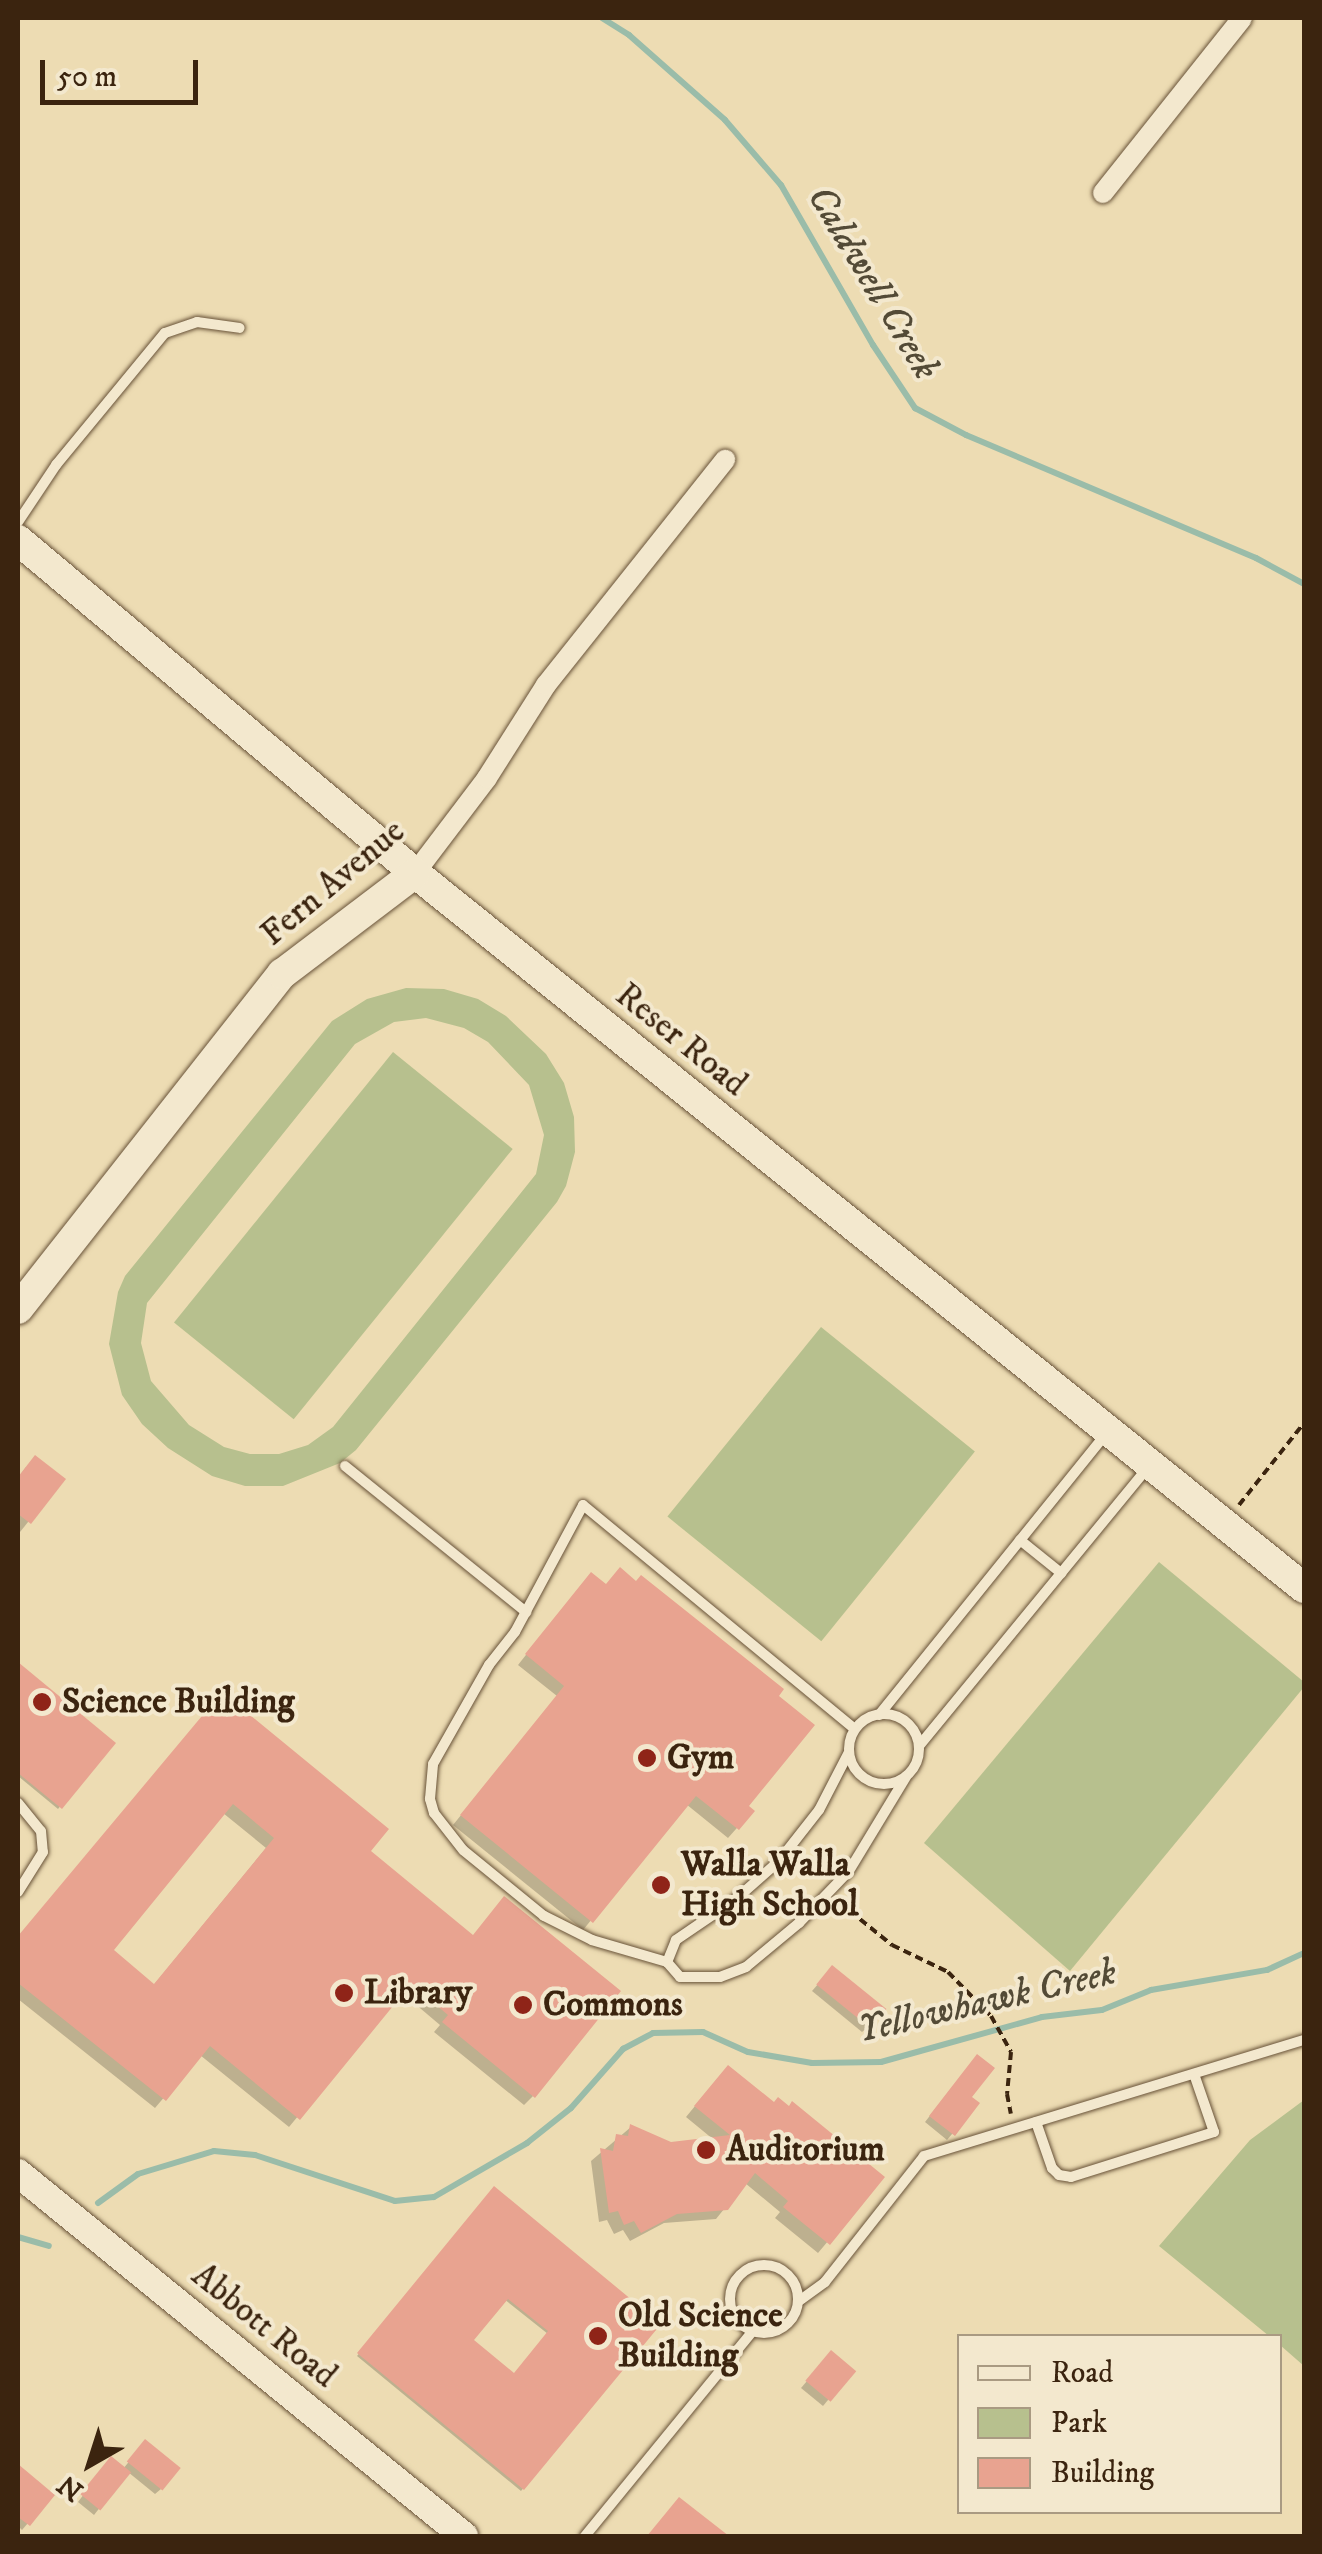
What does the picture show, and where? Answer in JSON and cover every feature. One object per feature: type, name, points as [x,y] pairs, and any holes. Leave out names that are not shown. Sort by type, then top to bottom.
[{"type":"main road","name":"Reser Road","points":[[18,540],[415,873],[1094,1423],[1110,1429],[1304,1588]]},
{"type":"main road","name":"Fern Avenue","points":[[18,1309],[282,974],[415,873]]},
{"type":"street","points":[[1104,193],[1242,18]]},
{"type":"street","name":"Fern Avenue","points":[[415,873],[487,778],[546,685],[725,460]]},
{"type":"street","name":"Abbott Road","points":[[18,2173],[464,2536]]},
{"type":"lane","points":[[18,522],[56,465],[165,333],[197,322],[240,328]]},
{"type":"lane","points":[[668,1962],[676,1940],[758,1882],[800,1837],[849,1752],[855,1729],[878,1715],[1110,1429]]},
{"type":"lane","points":[[919,1746],[1152,1462]]},
{"type":"lane","points":[[345,1466],[526,1612]]},
{"type":"lane","points":[[855,1729],[584,1505],[526,1612],[489,1665],[433,1764],[430,1788],[434,1813],[463,1850],[544,1916],[592,1940],[668,1962],[680,1977],[720,1977],[746,1967],[828,1894],[871,1841],[918,1761],[919,1746],[908,1724],[891,1714],[878,1715]]},
{"type":"lane","points":[[1020,1540],[1061,1573]]},
{"type":"lane","points":[[849,1752],[854,1767],[868,1781],[888,1784],[906,1777]]},
{"type":"lane","points":[[18,1803],[41,1831],[43,1852],[18,1892]]},
{"type":"lane","points":[[585,2536],[752,2332],[783,2329],[799,2301],[824,2282],[924,2156],[1304,2040]]},
{"type":"lane","points":[[1036,2122],[1052,2168],[1059,2175],[1071,2177],[1214,2132],[1194,2074]]},
{"type":"lane","points":[[752,2332],[730,2308],[732,2286],[745,2270],[766,2264],[786,2272],[799,2301]]},
{"type":"path","points":[[1224,1524],[1304,1423]]},
{"type":"path","points":[[828,1894],[892,1945],[948,1972],[991,2016],[1012,2052],[1007,2094],[1014,2129]]},
{"type":"green space","points":[[406,988],[444,989],[478,999],[506,1016],[546,1054],[564,1083],[574,1117],[575,1152],[566,1186],[557,1202],[356,1450],[340,1463],[283,1486],[245,1486],[212,1476],[168,1448],[142,1424],[122,1395],[109,1344],[118,1292],[125,1276],[332,1021],[367,999]],"holes":[[[426,1018],[464,1028],[488,1042],[529,1085],[544,1135],[536,1174],[333,1427],[308,1445],[279,1454],[250,1454],[224,1447],[189,1425],[151,1381],[141,1343],[147,1303],[355,1044],[394,1022]]]},
{"type":"green space","points":[[393,1052],[513,1149],[294,1419],[174,1322]]},
{"type":"green space","points":[[821,1327],[975,1452],[821,1641],[667,1517]]},
{"type":"green space","points":[[1159,1562],[1304,1682],[1304,1687],[1070,1971],[924,1843]]},
{"type":"green space","points":[[1304,2100],[1304,2366],[1282,2347],[1282,2334],[1267,2334],[1159,2246],[1250,2140]]},
{"type":"building","points":[[35,1455],[66,1479],[31,1524],[18,1514],[18,1477]]},
{"type":"building","name":"Gym","points":[[620,1567],[636,1581],[641,1575],[784,1689],[779,1696],[815,1725],[749,1806],[755,1811],[739,1830],[696,1796],[593,1923],[460,1815],[564,1686],[525,1654],[591,1572],[606,1584]]},
{"type":"building","name":"Science Building","points":[[18,1662],[116,1743],[62,1809],[18,1773]]},
{"type":"building","points":[[222,1692],[389,1829],[371,1851],[473,1935],[504,1896],[621,1991],[535,2098],[442,2022],[448,2015],[411,1984],[300,2120],[210,2046],[166,2101],[18,1983],[18,1936]],"holes":[[[233,1804],[274,1838],[154,1984],[114,1950]]]},
{"type":"building","points":[[832,1965],[886,2009],[871,2028],[816,1984]]},
{"type":"building","points":[[977,2054],[995,2068],[972,2097],[980,2103],[955,2136],[929,2116]]},
{"type":"building","name":"Auditorium","points":[[728,2065],[774,2102],[778,2097],[789,2106],[792,2101],[885,2177],[830,2245],[783,2207],[788,2201],[755,2173],[728,2210],[677,2214],[641,2233],[634,2221],[624,2225],[618,2211],[609,2213],[600,2148],[613,2151],[616,2134],[628,2136],[630,2124],[671,2142],[730,2135],[694,2106]]},
{"type":"building","name":"Old Science Building","points":[[494,2186],[661,2324],[524,2490],[357,2353]],"holes":[[[508,2299],[548,2331],[514,2373],[474,2340]]]},
{"type":"building","points":[[831,2350],[856,2371],[831,2402],[805,2381]]},
{"type":"building","points":[[145,2439],[181,2468],[162,2490],[127,2462]]},
{"type":"building","points":[[111,2456],[131,2472],[100,2510],[80,2494]]},
{"type":"building","points":[[18,2464],[55,2495],[30,2526],[18,2517]]},
{"type":"building","points":[[679,2497],[729,2536],[647,2536]]},
{"type":"waterway","name":"Caldwell Creek","points":[[602,18],[629,35],[725,120],[781,185],[873,345],[915,408],[966,435],[1256,558],[1304,584]]},
{"type":"waterway","name":"Yellowhawk Creek","points":[[98,2203],[138,2174],[214,2151],[255,2155],[395,2201],[434,2197],[527,2143],[571,2108],[623,2049],[653,2033],[703,2032],[748,2052],[812,2063],[881,2062],[1042,2017],[1102,2010],[1151,1990],[1267,1970],[1304,1953]]},
{"type":"waterway","name":"Yellowhawk Creek","points":[[18,2237],[49,2246]]},
{"type":"place","name":"Science Building","points":[[42,1702]]},
{"type":"place","name":"Gym","points":[[647,1758]]},
{"type":"place","name":"Walla Walla High School","points":[[661,1885]]},
{"type":"place","name":"Library","points":[[344,1993]]},
{"type":"place","name":"Commons","points":[[523,2005]]},
{"type":"place","name":"Auditorium","points":[[706,2150]]},
{"type":"place","name":"Old Science Building","points":[[598,2336]]}]
